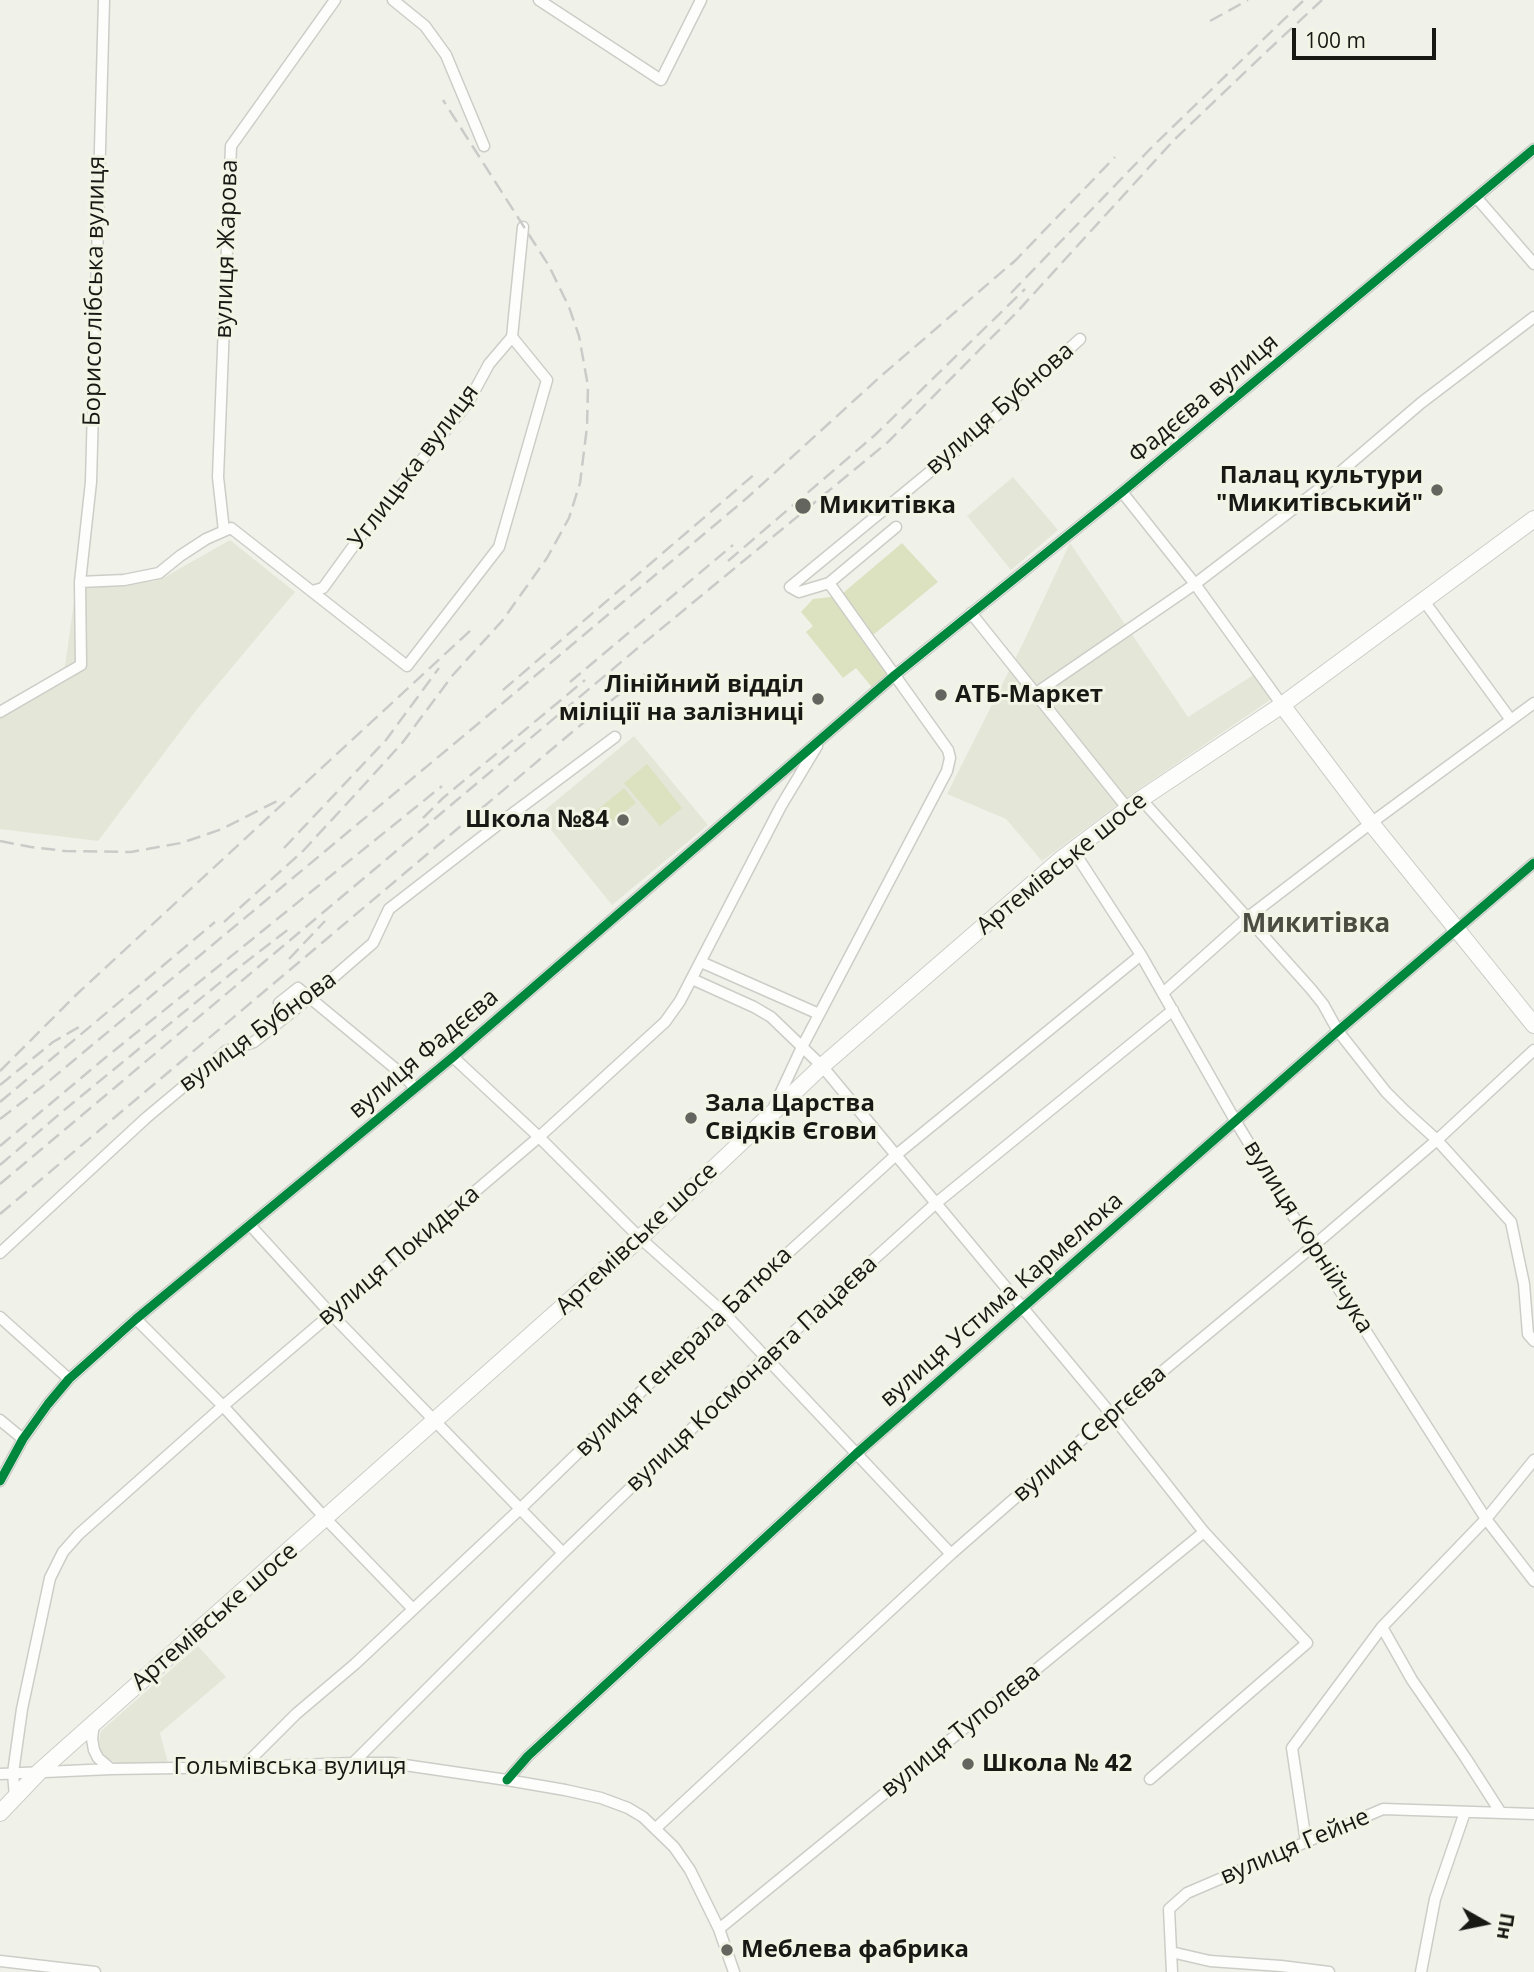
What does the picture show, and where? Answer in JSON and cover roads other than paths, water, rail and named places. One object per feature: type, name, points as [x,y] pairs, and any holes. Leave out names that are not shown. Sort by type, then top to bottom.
[{"type":"main road","name":"Артемівське шосе","points":[[0,1813],[40,1771],[639,1238],[822,1066],[1073,850],[1135,804],[1282,705],[1534,519]]},
{"type":"main road","points":[[1282,705],[1371,823],[1534,1025]]},
{"type":"street","name":"Борисоглібська вулиця","points":[[0,712],[81,665],[80,582],[91,482],[104,0]]},
{"type":"street","name":"вулиця Жарова","points":[[227,530],[218,477],[231,146],[335,0]]},
{"type":"street","points":[[393,0],[425,26],[446,54],[484,146]]},
{"type":"street","points":[[539,0],[661,80],[701,0]]},
{"type":"street","name":"Фадєєва вулиця","points":[[895,675],[1122,492],[1534,149]]},
{"type":"street","points":[[1476,197],[1534,264]]},
{"type":"street","points":[[80,582],[124,580],[159,573],[206,538],[227,530],[407,666],[499,547],[547,380],[512,337],[523,227]]},
{"type":"street","points":[[1036,693],[1195,584],[1331,480],[1421,403],[1534,317]]},
{"type":"street","name":"Углицька вулиця","points":[[312,592],[323,588],[360,537],[469,401],[489,363],[512,337]]},
{"type":"street","name":"вулиця Бубнова","points":[[828,583],[799,592],[790,587],[977,433],[1080,340]]},
{"type":"street","points":[[1122,492],[1195,584],[1282,705]]},
{"type":"street","points":[[770,1115],[802,1047],[947,771],[950,758],[948,750],[828,583],[895,527]]},
{"type":"street","points":[[1424,601],[1511,720]]},
{"type":"street","points":[[971,613],[1036,693],[1135,804],[1247,918],[1311,989],[1338,1031],[1386,1092],[1437,1140],[1511,1222],[1524,1284],[1528,1334],[1534,1340]]},
{"type":"street","name":"вулиця Фадєєва","points":[[0,1481],[23,1439],[69,1379],[136,1319],[453,1057],[895,675]]},
{"type":"street","points":[[1163,993],[1247,918],[1534,703]]},
{"type":"street","name":"вулиця Бубнова","points":[[0,1253],[146,1118],[226,1051],[254,1042],[309,999],[373,943],[389,909],[615,737]]},
{"type":"street","name":"вулиця Покидька","points":[[15,1797],[13,1773],[22,1709],[50,1578],[63,1552],[79,1534],[223,1406],[538,1137],[665,1022],[692,979],[781,806],[821,740]]},
{"type":"street","name":"вулиця Корнійчука","points":[[1073,850],[1141,955],[1236,1122],[1312,1247],[1486,1520],[1534,1581]]},
{"type":"street","name":"вулиця Устима Кармелюка","points":[[507,1780],[528,1756],[856,1454],[1338,1031],[1534,863]]},
{"type":"street","name":"вулиця Генерала Батюка","points":[[243,1767],[296,1714],[355,1664],[520,1509],[723,1312],[896,1155],[1141,955]]},
{"type":"street","points":[[701,962],[819,1014]]},
{"type":"street","points":[[692,979],[771,1017],[822,1066],[1111,1414],[1204,1532],[1307,1643],[1150,1779]]},
{"type":"street","points":[[279,1003],[298,988],[415,1088]]},
{"type":"street","name":"вулиця Космонавта Пацаєва","points":[[353,1763],[563,1553],[766,1357],[935,1203],[1173,1010]]},
{"type":"street","name":"вулиця Сергєєва","points":[[656,1828],[951,1554],[1111,1414],[1437,1140],[1534,1050]]},
{"type":"street","points":[[453,1057],[639,1238],[723,1312],[951,1554]]},
{"type":"street","points":[[250,1225],[434,1422],[563,1553]]},
{"type":"street","points":[[0,1317],[69,1379]]},
{"type":"street","points":[[136,1319],[223,1406],[413,1609]]},
{"type":"street","points":[[0,1420],[23,1439]]},
{"type":"street","points":[[1306,1842],[1292,1748],[1382,1627],[1486,1520],[1534,1460]]},
{"type":"street","name":"вулиця Туполєва","points":[[719,1929],[1204,1532]]},
{"type":"street","points":[[1382,1627],[1412,1680],[1501,1813]]},
{"type":"street","points":[[94,1724],[94,1750],[98,1758],[111,1769]]},
{"type":"street","name":"Гольмівська вулиця","points":[[0,1774],[353,1763],[417,1766],[601,1798],[643,1817],[674,1847],[690,1870],[719,1929],[734,1972]]},
{"type":"street","name":"вулиця Гейне","points":[[1172,1972],[1170,1909],[1187,1893],[1383,1809],[1534,1814]]},
{"type":"street","points":[[1421,1972],[1435,1899],[1465,1812]]},
{"type":"street","points":[[1171,1952],[1210,1961],[1329,1972]]},
{"type":"street","points":[[0,1961],[95,1972]]},
{"type":"railway","points":[[1210,21],[1248,0]]},
{"type":"railway","points":[[1011,293],[1153,146],[1304,0]]},
{"type":"railway","points":[[0,1184],[639,647],[888,442],[1017,312],[1174,140],[1322,0]]},
{"type":"railway","points":[[224,922],[303,851],[403,742],[452,676],[502,621],[547,558],[569,518],[580,483],[587,427],[588,386],[579,336],[569,307],[549,266],[443,100]]},
{"type":"railway","points":[[1012,264],[1115,157]]},
{"type":"railway","points":[[0,1119],[43,1086],[748,497],[881,376],[1018,258]]},
{"type":"railway","points":[[728,561],[875,435],[1025,289]]},
{"type":"railway","points":[[503,690],[756,473]]},
{"type":"railway","points":[[570,682],[733,545]]},
{"type":"railway","points":[[0,1071],[77,994],[471,630]]},
{"type":"railway","points":[[284,848],[386,740],[439,668]]},
{"type":"railway","points":[[0,1214],[583,723],[645,674]]},
{"type":"railway","points":[[423,818],[443,798],[585,680]]},
{"type":"railway","points":[[0,1146],[442,786]]},
{"type":"railway","points":[[0,841],[65,851],[131,852],[181,843],[222,829],[277,801]]},
{"type":"railway","points":[[289,959],[325,921]]},
{"type":"railway","points":[[0,1102],[215,922]]},
{"type":"railway","points":[[0,1165],[290,928]]},
{"type":"railway","points":[[0,1085],[53,1042],[79,1027]]},
{"type":"place","name":"Палац культури \"Микитівський\"","points":[[1437,490]]},
{"type":"place","name":"Микитівка","points":[[803,506]]},
{"type":"place","name":"АТБ-Маркет","points":[[941,695]]},
{"type":"place","name":"Лінійний відділ міліції на залізниці","points":[[818,699]]},
{"type":"place","name":"Школа №84","points":[[623,820]]},
{"type":"place","name":"Зала Царства Свідків Єгови","points":[[691,1118]]},
{"type":"place","name":"Школа № 42","points":[[968,1764]]},
{"type":"place","name":"Меблева фабрика","points":[[727,1950]]},
{"type":"district","name":"Микитівка","points":[[1316,925]]}]
